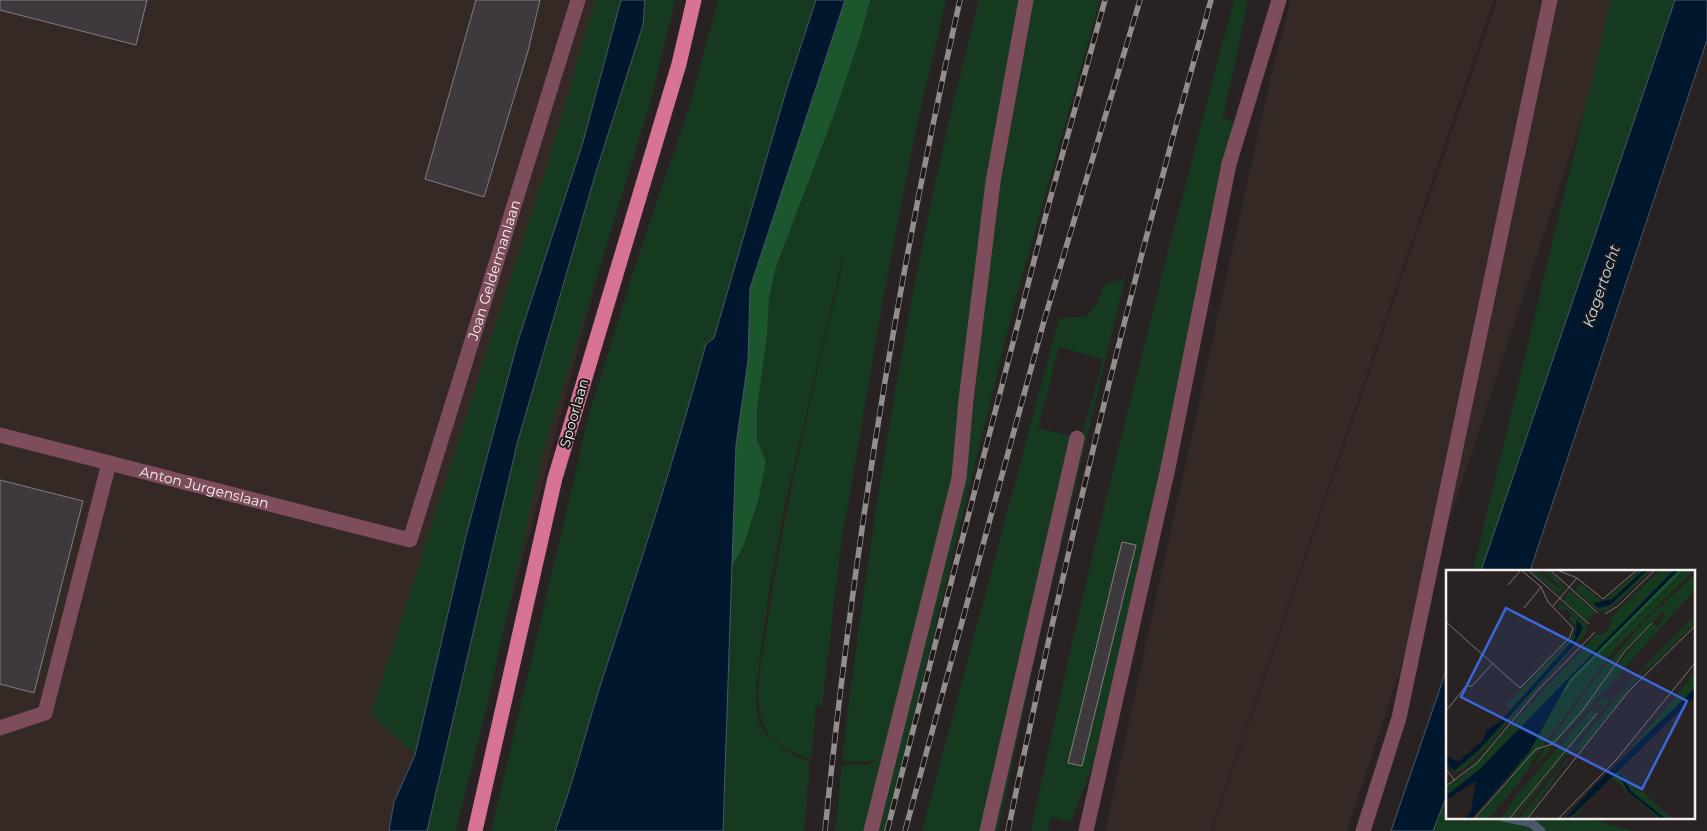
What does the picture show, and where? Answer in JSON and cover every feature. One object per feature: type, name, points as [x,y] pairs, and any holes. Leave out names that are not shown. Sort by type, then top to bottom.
[{"type":"main road","name":"Spoorlaan","points":[[476,831],[555,478],[669,99],[694,0]]},
{"type":"street","name":"Joan Geldermanlaan","points":[[410,540],[578,0]]},
{"type":"street","points":[[871,831],[959,478],[966,400],[993,182],[1026,0]]},
{"type":"street","points":[[1086,831],[1168,468],[1229,164],[1279,0]]},
{"type":"street","points":[[1363,831],[1399,718],[1550,0]]},
{"type":"street","name":"Anton Jurgenslaan","points":[[0,435],[410,540]]},
{"type":"street","points":[[987,831],[1077,438]]},
{"type":"street","points":[[0,728],[45,712],[109,463]]},
{"type":"shaded area","points":[[0,0],[671,0],[450,831],[0,831]]},
{"type":"shaded area","points":[[1291,0],[1494,0],[1211,831],[1105,831],[1270,79]]},
{"type":"shaded area","points":[[1497,0],[1621,0],[1347,831],[1212,831]]},
{"type":"green space","points":[[595,0],[621,0],[583,142],[517,344],[466,536],[415,755],[371,714],[554,142]]},
{"type":"green space","points":[[645,0],[675,0],[652,97],[544,449],[486,711],[456,831],[427,831],[517,444],[596,172],[643,25]]},
{"type":"green space","points":[[718,0],[816,0],[786,91],[714,338],[706,344],[669,470],[555,831],[491,831],[590,411],[639,254],[689,108]]},
{"type":"green space","points":[[845,0],[870,0],[862,31],[834,115],[776,267],[769,298],[767,336],[757,408],[757,440],[766,462],[758,501],[743,547],[731,569],[736,445],[748,361],[750,288]]},
{"type":"green space","points":[[870,0],[946,0],[915,134],[884,294],[840,552],[822,706],[816,705],[811,759],[789,750],[775,741],[762,721],[758,698],[761,662],[784,526],[845,248],[785,504],[769,592],[756,684],[756,704],[759,723],[766,735],[793,755],[810,762],[804,831],[723,831],[731,569],[743,547],[766,462],[757,440],[757,408],[767,336],[769,298],[776,267],[834,115],[862,31]]},
{"type":"green space","points":[[979,0],[1020,0],[953,475],[869,831],[835,831],[842,765],[868,765],[878,758],[867,762],[842,761],[851,684],[884,455],[911,302],[942,151]]},
{"type":"green space","points":[[1032,0],[1100,0],[1014,305],[885,831],[879,831],[969,447],[997,199]]},
{"type":"green space","points":[[1234,0],[1248,0],[1223,118],[1233,122],[1149,522],[1093,764],[1071,822],[1051,817],[1048,831],[1031,831],[1101,518]]},
{"type":"green space","points":[[1611,0],[1675,0],[1481,570],[1473,570]]},
{"type":"green space","points":[[1125,278],[1038,643],[998,831],[993,831],[1081,439],[1103,359],[1059,347],[1038,428],[1070,436],[983,831],[922,831],[1059,318],[1085,317],[1097,304],[1103,286]]},
{"type":"green space","points":[[1446,798],[1446,818],[1585,818],[1634,831],[1433,831]]},
{"type":"water","points":[[621,0],[645,0],[643,25],[596,172],[517,444],[427,831],[389,831],[394,802],[415,755],[466,536],[517,344],[583,142]]},
{"type":"water","points":[[816,0],[845,0],[750,288],[748,361],[736,445],[723,831],[555,831],[656,512],[706,344],[714,338],[786,91]]},
{"type":"water","name":"Kagertocht","points":[[1675,0],[1707,0],[1707,40],[1530,570],[1481,570]]},
{"type":"water","points":[[1446,671],[1446,798],[1433,831],[1391,831]]},
{"type":"building","points":[[0,0],[147,0],[136,45],[0,10]]},
{"type":"building","points":[[476,0],[540,0],[528,51],[484,197],[425,179]]},
{"type":"building","points":[[0,480],[83,501],[34,693],[0,684]]},
{"type":"building","points":[[1122,542],[1136,545],[1082,766],[1068,763]]},
{"type":"waterway","points":[[1508,818],[1531,823],[1541,831]]},
{"type":"railway","points":[[825,831],[849,622],[880,413],[917,206],[960,0]]},
{"type":"railway","points":[[887,831],[1049,203],[1105,0]]},
{"type":"railway","points":[[905,831],[1044,321],[1140,0]]},
{"type":"railway","points":[[1008,831],[1053,622],[1102,414],[1154,206],[1211,0]]}]
